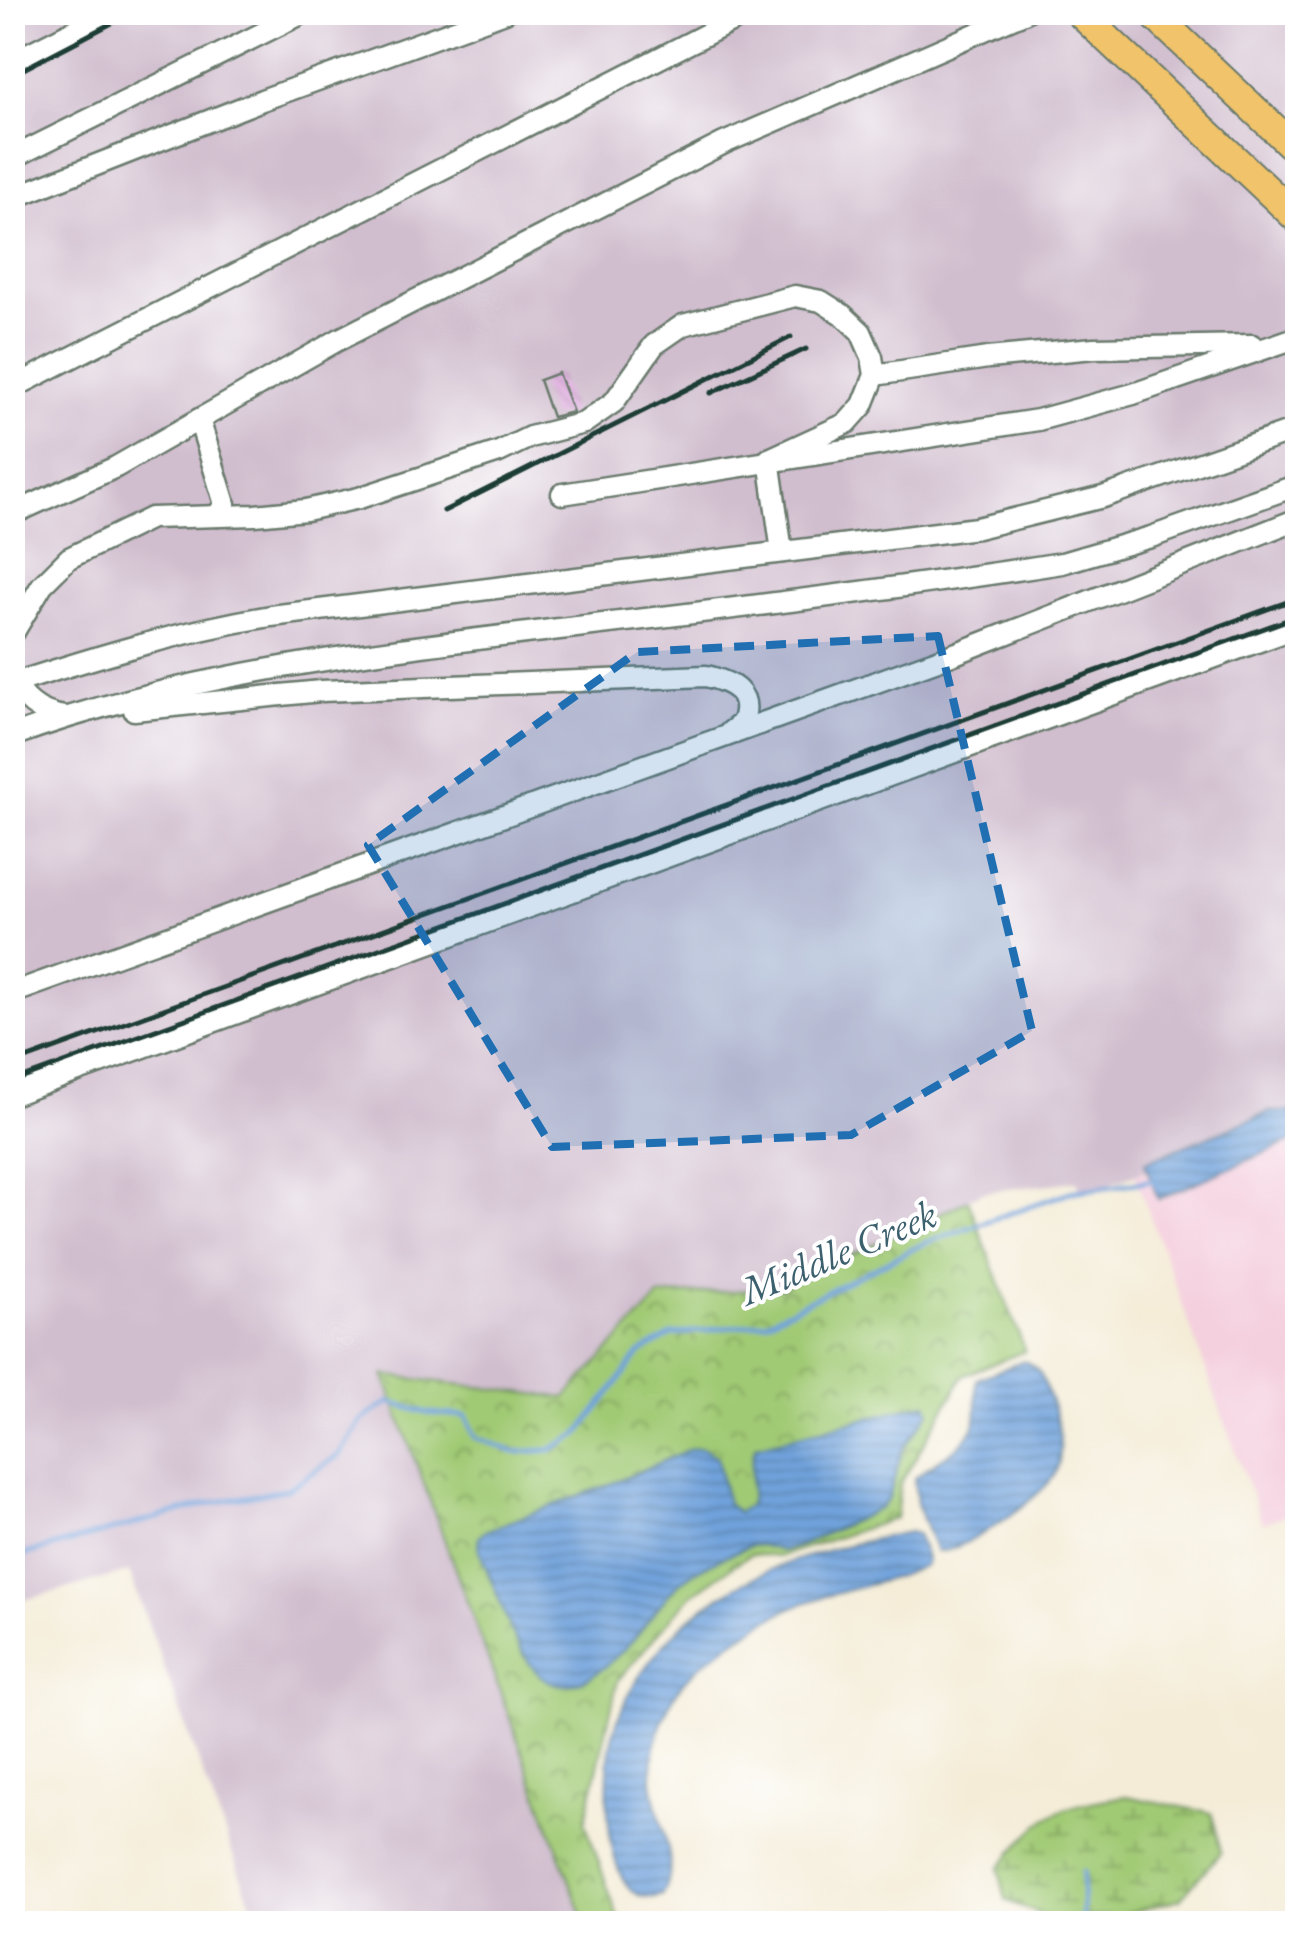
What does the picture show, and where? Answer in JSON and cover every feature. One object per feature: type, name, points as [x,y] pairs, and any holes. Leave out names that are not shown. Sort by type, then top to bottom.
[{"type":"highway","points":[[1079,12],[1298,219]]},
{"type":"highway","points":[[1150,12],[1298,151]]},
{"type":"lane","points":[[12,62],[111,12]]},
{"type":"lane","points":[[12,158],[304,12]]},
{"type":"lane","points":[[12,198],[262,100],[506,12]]},
{"type":"lane","points":[[12,388],[750,12]]},
{"type":"lane","points":[[12,514],[116,467],[338,340],[724,143],[1026,12]]},
{"type":"lane","points":[[12,634],[21,608],[69,558],[151,518],[306,510],[359,498],[584,423],[614,402],[654,344],[683,326],[795,296],[822,301],[852,324],[867,344],[875,375],[863,405],[847,423],[769,459]]},
{"type":"lane","points":[[875,375],[1076,350],[1236,347],[1294,338]]},
{"type":"lane","points":[[562,494],[1038,420],[1133,394],[1294,338]]},
{"type":"lane","points":[[199,420],[224,504],[217,516]]},
{"type":"lane","points":[[727,734],[742,723],[746,700],[728,681],[706,676],[321,691],[64,718],[46,714],[30,704],[13,681],[204,627],[976,528],[1103,497],[1298,429]]},
{"type":"lane","points":[[769,459],[782,552]]},
{"type":"lane","points":[[12,736],[171,690],[331,658],[1062,563],[1298,485]]},
{"type":"lane","points":[[12,993],[974,647],[1298,519]]},
{"type":"lane","points":[[12,1094],[1298,627]]},
{"type":"highlighted area","points":[[938,636],[1032,1031],[851,1135],[552,1147],[368,845],[637,652]]},
{"type":"shaded area","points":[[39,12],[1297,13],[1297,1117],[1082,1193],[1077,1181],[983,1192],[781,1288],[660,1296],[565,1398],[384,1375],[585,1923],[258,1923],[129,1572],[13,1603],[12,26]]},
{"type":"shaded area","points":[[1297,1117],[1297,1511],[1262,1524],[1135,1175]]},
{"type":"green space","points":[[968,1200],[1025,1351],[964,1375],[900,1484],[896,1518],[778,1557],[750,1554],[691,1595],[618,1680],[585,1822],[618,1918],[602,1924],[585,1923],[384,1375],[565,1398],[660,1296],[781,1288]]},
{"type":"green space","points":[[1126,1796],[1212,1813],[1221,1852],[1180,1899],[1122,1915],[1053,1920],[1006,1900],[999,1868],[1041,1823],[1066,1809]]},
{"type":"water","points":[[1270,1112],[1297,1112],[1297,1139],[1158,1199],[1145,1162]]},
{"type":"water","points":[[1023,1361],[1040,1374],[1055,1414],[1060,1443],[1056,1472],[1037,1494],[1002,1521],[964,1544],[936,1552],[917,1504],[914,1479],[958,1446],[972,1430],[977,1414],[977,1379]]},
{"type":"water","points":[[927,1403],[930,1411],[902,1451],[889,1498],[881,1508],[799,1546],[782,1551],[750,1546],[701,1568],[679,1584],[631,1642],[588,1678],[570,1685],[554,1683],[527,1660],[478,1545],[485,1531],[621,1480],[690,1449],[702,1448],[717,1457],[727,1503],[738,1512],[749,1505],[756,1446]]},
{"type":"water","points":[[910,1532],[917,1534],[927,1560],[925,1565],[775,1616],[720,1650],[680,1687],[656,1740],[652,1775],[668,1851],[668,1881],[663,1895],[642,1896],[627,1885],[610,1838],[609,1755],[624,1705],[654,1656],[707,1605],[770,1570],[839,1547]]},
{"type":"building","points":[[558,373],[573,412],[552,417],[539,380]]},
{"type":"waterway","name":"Middle Creek","points":[[12,1558],[207,1504],[288,1489],[339,1455],[362,1420],[389,1402],[427,1413],[466,1416],[475,1437],[514,1452],[550,1450],[579,1434],[639,1354],[671,1335],[766,1322],[925,1243],[1070,1192],[1155,1180]]},
{"type":"waterway","points":[[1082,1924],[1083,1872]]},
{"type":"railway","points":[[12,75],[133,12]]},
{"type":"railway","points":[[444,511],[791,337]]},
{"type":"railway","points":[[711,393],[806,349]]},
{"type":"railway","points":[[12,1064],[1298,598]]},
{"type":"railway","points":[[12,1082],[1298,616]]}]
